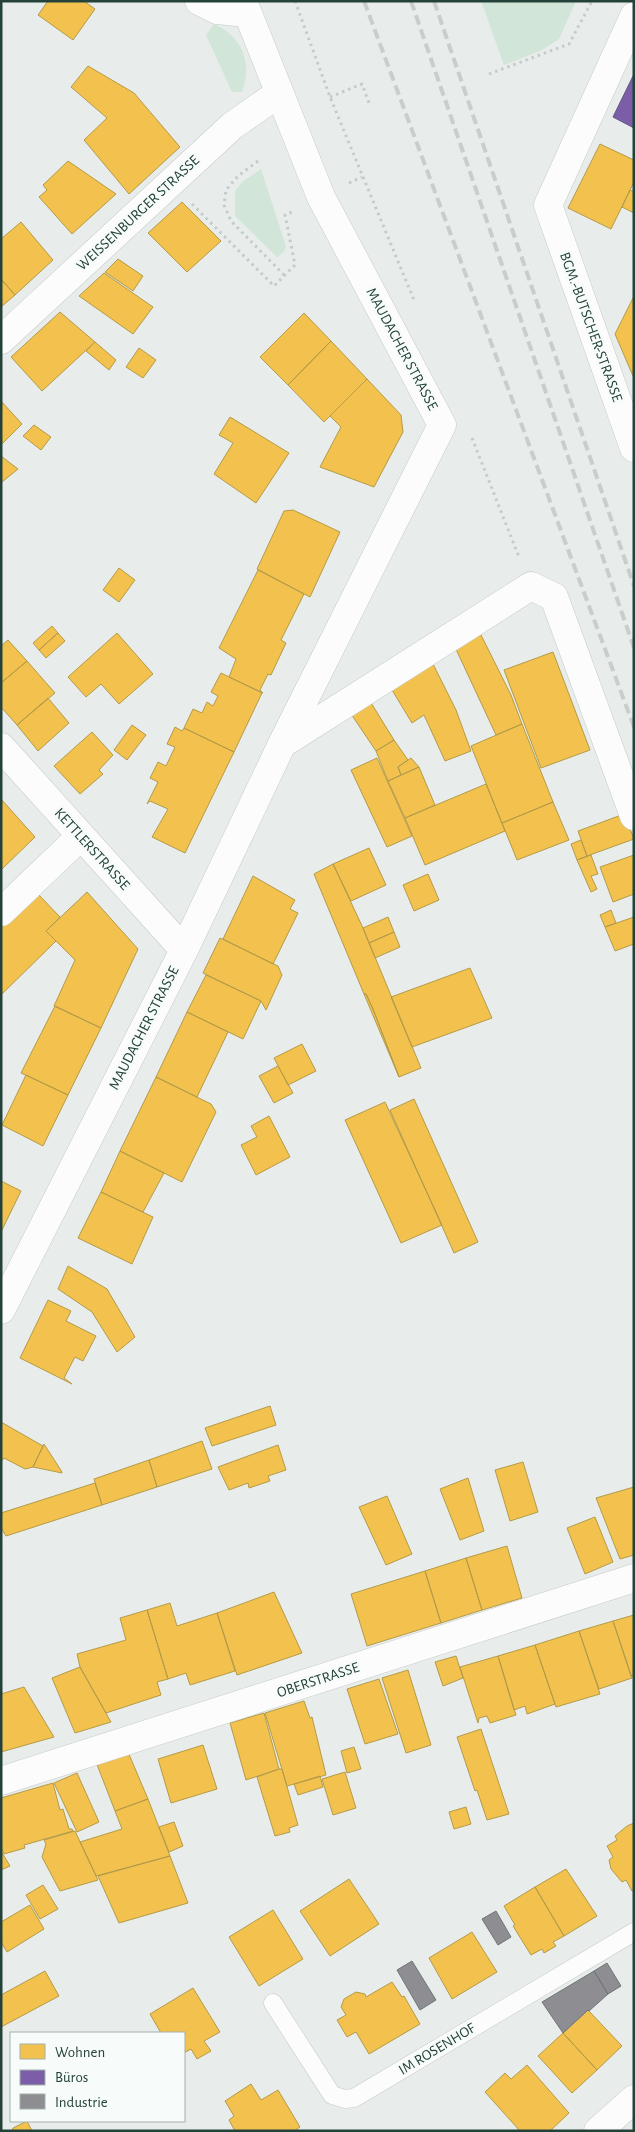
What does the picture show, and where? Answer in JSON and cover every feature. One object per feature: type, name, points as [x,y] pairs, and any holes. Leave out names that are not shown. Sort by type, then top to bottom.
[{"type":"street","points":[[199,1],[218,10],[246,7]]},
{"type":"street","name":"MAUDACHER STRASSE","points":[[1,1310],[184,950],[282,744],[442,425],[321,197],[246,7]]},
{"type":"street","name":"BGM.-BUTSCHER-STRASSE","points":[[634,17],[548,205],[634,448]]},
{"type":"street","name":"WEISSENBURGER STRASSE","points":[[1,340],[232,126],[279,93]]},
{"type":"street","points":[[282,744],[531,586],[554,597],[634,816]]},
{"type":"street","name":"KETTLERSTRASSE","points":[[1,747],[184,950]]},
{"type":"street","points":[[1,912],[81,836]]},
{"type":"street","name":"OBERSTRASSE","points":[[1,1781],[634,1578]]},
{"type":"street","points":[[598,2131],[634,2099]]},
{"type":"lane","name":"IM ROSENHOF","points":[[274,2003],[332,2095],[345,2099],[354,2098],[634,1932]]},
{"type":"path","points":[[295,1],[330,97],[362,84],[369,103]]},
{"type":"path","points":[[488,74],[569,44],[592,1]]},
{"type":"path","points":[[188,200],[274,286],[285,276],[231,221],[224,204],[226,190],[238,176],[258,160]]},
{"type":"green space","points":[[481,1],[576,1],[559,39],[542,50],[504,65]]},
{"type":"green space","points":[[214,24],[232,36],[243,52],[246,71],[242,92],[232,92],[206,35]]},
{"type":"green space","points":[[261,169],[286,246],[284,252],[277,257],[235,216],[235,191],[242,182]]},
{"type":"building: Wohnen","points":[[48,1],[84,1],[95,9],[73,40],[38,15]]},
{"type":"building: Wohnen","points":[[88,66],[134,93],[180,147],[129,194],[84,140],[107,118],[71,87]]},
{"type":"building: Wohnen","points":[[600,144],[634,160],[634,182],[611,229],[568,208]]},
{"type":"building: Wohnen","points":[[68,161],[116,194],[72,234],[39,197],[47,190],[43,185]]},
{"type":"building: Wohnen","points":[[630,190],[634,192],[634,213],[622,207]]},
{"type":"building: Wohnen","points":[[182,202],[221,241],[187,272],[148,233]]},
{"type":"building: Wohnen","points":[[21,222],[53,260],[15,295],[1,279],[1,239]]},
{"type":"building: Wohnen","points":[[118,259],[143,276],[133,291],[105,272]]},
{"type":"building: Wohnen","points":[[104,273],[153,307],[133,334],[79,296]]},
{"type":"building: Wohnen","points":[[1,279],[15,295],[1,307]]},
{"type":"building: Wohnen","points":[[634,296],[634,375],[633,376],[615,334]]},
{"type":"building: Wohnen","points":[[60,312],[95,342],[42,391],[11,357]]},
{"type":"building: Wohnen","points":[[304,313],[331,341],[288,385],[260,357]]},
{"type":"building: Wohnen","points":[[331,341],[367,379],[324,422],[288,385]]},
{"type":"building: Wohnen","points":[[95,342],[116,360],[109,370],[86,351]]},
{"type":"building: Wohnen","points":[[139,348],[156,360],[143,378],[126,367]]},
{"type":"building: Wohnen","points":[[367,379],[401,415],[403,432],[374,487],[320,467],[341,427],[330,416]]},
{"type":"building: Wohnen","points":[[1,401],[22,424],[1,445]]},
{"type":"building: Wohnen","points":[[230,417],[289,453],[256,503],[214,474],[233,443],[219,435]]},
{"type":"building: Wohnen","points":[[34,425],[51,437],[41,450],[23,436]]},
{"type":"building: Wohnen","points":[[1,456],[18,469],[2,482],[1,481]]},
{"type":"building: Wohnen","points":[[293,510],[340,532],[310,597],[257,569],[284,511]]},
{"type":"building: Wohnen","points":[[119,568],[135,580],[119,602],[103,590]]},
{"type":"building: Wohnen","points":[[258,570],[304,594],[281,640],[286,643],[271,675],[268,674],[260,690],[263,693],[229,677],[236,659],[219,648]]},
{"type":"building: Wohnen","points":[[52,626],[58,633],[39,650],[33,643]]},
{"type":"building: Wohnen","points":[[479,631],[511,695],[522,724],[496,735],[454,645]]},
{"type":"building: Wohnen","points":[[58,633],[65,641],[46,658],[39,650]]},
{"type":"building: Wohnen","points":[[117,633],[153,674],[119,704],[101,684],[86,697],[68,677]]},
{"type":"building: Wohnen","points":[[8,640],[27,661],[1,683],[1,646]]},
{"type":"building: Wohnen","points":[[553,652],[590,750],[541,768],[504,670]]},
{"type":"building: Wohnen","points":[[431,660],[456,710],[471,751],[445,761],[424,715],[412,723],[389,685]]},
{"type":"building: Wohnen","points":[[27,661],[55,693],[17,725],[1,707],[1,683]]},
{"type":"building: Wohnen","points":[[221,673],[262,693],[234,752],[184,728],[193,709],[202,713],[207,702],[213,706],[218,696],[211,692]]},
{"type":"building: Wohnen","points":[[48,698],[69,723],[38,751],[17,725]]},
{"type":"building: Wohnen","points":[[368,698],[394,740],[376,751],[349,711]]},
{"type":"building: Wohnen","points":[[522,724],[553,802],[502,823],[471,746]]},
{"type":"building: Wohnen","points":[[132,725],[146,735],[127,760],[114,750]]},
{"type":"building: Wohnen","points":[[175,727],[182,731],[184,728],[234,752],[185,853],[152,837],[168,809],[150,801],[147,804],[158,782],[150,778],[158,762],[166,766],[175,747],[167,744]]},
{"type":"building: Wohnen","points":[[92,732],[113,755],[99,770],[103,774],[80,794],[54,766]]},
{"type":"building: Wohnen","points":[[394,740],[408,760],[398,767],[401,775],[388,781],[376,751]]},
{"type":"building: Wohnen","points":[[377,758],[412,836],[387,847],[351,770]]},
{"type":"building: Wohnen","points":[[411,758],[419,767],[401,775],[398,767]]},
{"type":"building: Wohnen","points":[[419,767],[435,805],[405,818],[388,781]]},
{"type":"building: Wohnen","points":[[486,784],[505,831],[425,865],[405,818]]},
{"type":"building: Wohnen","points":[[1,799],[35,837],[2,869],[1,868]]},
{"type":"building: Wohnen","points":[[553,802],[569,840],[517,860],[502,823]]},
{"type":"building: Wohnen","points":[[624,814],[634,839],[587,856],[578,831]]},
{"type":"building: Wohnen","points":[[581,840],[587,856],[577,860],[571,844]]},
{"type":"building: Wohnen","points":[[369,848],[386,885],[351,901],[333,864]]},
{"type":"building: Wohnen","points":[[591,855],[598,874],[591,876],[597,889],[591,892],[577,860]]},
{"type":"building: Wohnen","points":[[634,855],[634,894],[613,902],[600,867]]},
{"type":"building: Wohnen","points":[[333,864],[363,928],[421,1068],[399,1077],[373,1009],[366,994],[364,994],[314,874]]},
{"type":"building: Wohnen","points":[[428,874],[439,900],[414,911],[403,885]]},
{"type":"building: Wohnen","points":[[253,876],[295,900],[290,909],[298,913],[273,964],[223,939]]},
{"type":"building: Wohnen","points":[[87,892],[138,949],[101,1028],[54,1006],[75,960],[46,931]]},
{"type":"building: Wohnen","points":[[37,893],[60,917],[46,931],[56,941],[1,995],[1,927]]},
{"type":"building: Wohnen","points":[[611,910],[616,923],[605,927],[600,915]]},
{"type":"building: Wohnen","points":[[388,917],[394,932],[369,943],[363,928]]},
{"type":"building: Wohnen","points":[[634,917],[634,944],[615,951],[605,927]]},
{"type":"building: Wohnen","points":[[394,932],[400,947],[375,958],[369,943]]},
{"type":"building: Wohnen","points":[[220,938],[278,966],[282,975],[266,1010],[261,1001],[203,973]]},
{"type":"building: Wohnen","points":[[470,968],[492,1018],[412,1047],[391,997]]},
{"type":"building: Wohnen","points":[[206,975],[261,1001],[243,1039],[187,1012]]},
{"type":"building: Wohnen","points":[[364,994],[366,994],[373,1009],[399,1077]]},
{"type":"building: Wohnen","points":[[55,1006],[101,1028],[68,1095],[21,1073]]},
{"type":"building: Wohnen","points":[[187,1012],[228,1032],[197,1097],[156,1077]]},
{"type":"building: Wohnen","points":[[302,1044],[316,1071],[288,1085],[274,1058]]},
{"type":"building: Wohnen","points":[[278,1066],[293,1093],[274,1103],[259,1076]]},
{"type":"building: Wohnen","points":[[26,1075],[68,1095],[43,1146],[2,1125]]},
{"type":"building: Wohnen","points":[[156,1077],[211,1104],[216,1112],[182,1182],[120,1151]]},
{"type":"building: Wohnen","points":[[414,1099],[478,1242],[454,1253],[390,1110]]},
{"type":"building: Wohnen","points":[[385,1102],[442,1225],[401,1243],[345,1120]]},
{"type":"building: Wohnen","points":[[269,1116],[290,1157],[256,1175],[241,1145],[257,1137],[251,1126]]},
{"type":"building: Wohnen","points":[[120,1151],[164,1173],[143,1212],[101,1192]]},
{"type":"building: Wohnen","points":[[1,1181],[21,1191],[1,1232]]},
{"type":"building: Wohnen","points":[[101,1192],[153,1217],[132,1264],[78,1238]]},
{"type":"building: Wohnen","points":[[68,1266],[107,1289],[135,1337],[117,1352],[92,1312],[58,1289]]},
{"type":"building: Wohnen","points":[[48,1300],[71,1311],[66,1321],[96,1336],[83,1361],[75,1357],[64,1378],[72,1384],[20,1358]]},
{"type":"building: Wohnen","points":[[270,1406],[276,1425],[212,1446],[205,1428]]},
{"type":"building: Wohnen","points":[[1,1422],[43,1446],[33,1467],[25,1469],[4,1458],[1,1462]]},
{"type":"building: Wohnen","points":[[202,1441],[212,1469],[157,1487],[149,1460]]},
{"type":"building: Wohnen","points":[[44,1444],[62,1472],[62,1473],[33,1467]]},
{"type":"building: Wohnen","points":[[278,1445],[286,1470],[268,1476],[270,1481],[249,1488],[248,1483],[229,1490],[218,1467]]},
{"type":"building: Wohnen","points":[[149,1460],[157,1487],[102,1505],[94,1479]]},
{"type":"building: Wohnen","points":[[523,1462],[538,1512],[510,1521],[495,1470]]},
{"type":"building: Wohnen","points":[[468,1478],[484,1531],[460,1540],[440,1489]]},
{"type":"building: Wohnen","points":[[95,1483],[102,1505],[6,1536],[1,1528],[1,1513]]},
{"type":"building: Wohnen","points":[[634,1487],[634,1555],[620,1559],[596,1498]]},
{"type":"building: Wohnen","points":[[387,1496],[412,1554],[386,1565],[359,1507]]},
{"type":"building: Wohnen","points":[[595,1517],[613,1562],[585,1574],[567,1528]]},
{"type":"building: Wohnen","points":[[507,1546],[522,1598],[482,1610],[466,1558]]},
{"type":"building: Wohnen","points":[[466,1558],[482,1610],[441,1623],[425,1571]]},
{"type":"building: Wohnen","points":[[425,1571],[441,1623],[367,1646],[351,1594]]},
{"type":"building: Wohnen","points":[[274,1592],[302,1653],[237,1675],[217,1613]]},
{"type":"building: Wohnen","points":[[170,1603],[177,1626],[217,1613],[235,1671],[190,1685],[186,1673],[168,1679],[147,1610]]},
{"type":"building: Wohnen","points":[[147,1610],[168,1679],[157,1682],[161,1695],[106,1713],[80,1667],[77,1654],[126,1640],[120,1618]]},
{"type":"building: Wohnen","points":[[634,1615],[634,1676],[631,1676],[613,1621]]},
{"type":"building: Wohnen","points":[[613,1621],[632,1678],[599,1689],[579,1631]]},
{"type":"building: Wohnen","points":[[579,1631],[600,1694],[556,1707],[535,1645]]},
{"type":"building: Wohnen","points":[[535,1645],[555,1704],[527,1714],[525,1706],[514,1710],[498,1656]]},
{"type":"building: Wohnen","points":[[456,1656],[463,1678],[443,1686],[435,1662]]},
{"type":"building: Wohnen","points":[[498,1656],[516,1715],[490,1723],[487,1716],[479,1718],[478,1723],[460,1667]]},
{"type":"building: Wohnen","points":[[80,1667],[111,1722],[75,1733],[52,1678]]},
{"type":"building: Wohnen","points":[[408,1670],[431,1745],[406,1753],[382,1678]]},
{"type":"building: Wohnen","points":[[379,1679],[398,1734],[365,1744],[347,1689]]},
{"type":"building: Wohnen","points":[[24,1687],[54,1737],[1,1752],[1,1694]]},
{"type":"building: Wohnen","points":[[304,1701],[310,1718],[312,1717],[326,1775],[287,1786],[265,1713]]},
{"type":"building: Wohnen","points":[[264,1713],[279,1769],[246,1780],[230,1723]]},
{"type":"building: Wohnen","points":[[481,1729],[509,1814],[487,1820],[457,1737]]},
{"type":"building: Wohnen","points":[[203,1745],[217,1789],[171,1803],[158,1759]]},
{"type":"building: Wohnen","points":[[354,1747],[361,1769],[347,1773],[341,1751]]},
{"type":"building: Wohnen","points":[[128,1752],[148,1799],[115,1811],[96,1762]]},
{"type":"building: Wohnen","points":[[282,1769],[298,1825],[289,1828],[290,1832],[275,1836],[257,1777]]},
{"type":"building: Wohnen","points":[[345,1772],[356,1808],[333,1815],[322,1779]]},
{"type":"building: Wohnen","points":[[77,1773],[99,1822],[77,1832],[54,1783]]},
{"type":"building: Wohnen","points":[[320,1776],[323,1787],[298,1795],[294,1784]]},
{"type":"building: Wohnen","points":[[53,1783],[60,1810],[63,1809],[69,1829],[73,1831],[24,1845],[25,1848],[4,1854],[1,1846],[1,1798]]},
{"type":"building: Wohnen","points":[[148,1799],[170,1856],[96,1876],[80,1842],[122,1829],[115,1811]]},
{"type":"building: Wohnen","points":[[466,1807],[471,1824],[454,1829],[449,1812]]},
{"type":"building: Wohnen","points":[[174,1822],[183,1846],[169,1852],[159,1827]]},
{"type":"building: Wohnen","points":[[634,1823],[634,1890],[632,1891],[626,1880],[622,1882],[611,1869],[609,1860],[613,1857],[607,1846],[617,1840],[615,1836]]},
{"type":"building: Wohnen","points":[[75,1831],[98,1880],[60,1891],[42,1857],[46,1844],[44,1840]]},
{"type":"building: Wohnen","points":[[1,1851],[10,1866],[1,1870]]},
{"type":"building: Wohnen","points":[[170,1856],[188,1903],[119,1923],[98,1876]]},
{"type":"building: Wohnen","points":[[566,1869],[597,1916],[564,1936],[535,1887]]},
{"type":"building: Wohnen","points":[[349,1879],[379,1924],[330,1956],[300,1911]]},
{"type":"building: Wohnen","points":[[43,1885],[58,1909],[40,1919],[26,1895]]},
{"type":"building: Wohnen","points":[[535,1887],[564,1936],[553,1942],[556,1946],[544,1953],[542,1949],[531,1955],[513,1926],[515,1925],[504,1906]]},
{"type":"building: Wohnen","points":[[30,1905],[44,1929],[7,1952],[1,1942],[1,1922]]},
{"type":"building: Wohnen","points":[[273,1910],[303,1959],[259,1986],[229,1937]]},
{"type":"building: Wohnen","points":[[472,1932],[497,1972],[452,1999],[429,1958]]},
{"type":"building: Wohnen","points":[[45,1971],[59,1996],[1,2027],[1,1995]]},
{"type":"building: Wohnen","points":[[392,1982],[402,1997],[404,1996],[420,2024],[369,2054],[356,2032],[347,2037],[337,2020],[346,2015],[341,2007],[344,1999],[356,1992],[365,1994],[366,1997]]},
{"type":"building: Wohnen","points":[[193,1988],[220,2032],[204,2041],[211,2051],[197,2059],[191,2049],[185,2052],[185,2032],[160,2032],[150,2014]]},
{"type":"building: Wohnen","points":[[588,2010],[622,2046],[597,2070],[563,2033]]},
{"type":"building: Wohnen","points":[[563,2033],[597,2070],[572,2093],[538,2056]]},
{"type":"building: Wohnen","points":[[527,2065],[569,2113],[550,2131],[520,2131],[485,2092],[505,2073],[511,2079]]},
{"type":"building: Wohnen","points":[[251,2084],[261,2100],[278,2090],[300,2127],[294,2131],[235,2131],[229,2120],[234,2116],[225,2101]]},
{"type":"building: Wohnen","points":[[28,2122],[32,2131],[12,2131],[13,2128]]},
{"type":"building: Büros","points":[[634,74],[634,128],[613,117]]},
{"type":"building: Industrie","points":[[496,1911],[511,1937],[498,1945],[482,1919]]},
{"type":"building: Industrie","points":[[412,1961],[436,2000],[420,2010],[397,1970]]},
{"type":"building: Industrie","points":[[607,1963],[621,1986],[608,1994],[594,1971]]},
{"type":"building: Industrie","points":[[594,1971],[608,1994],[563,2033],[542,2002]]},
{"type":"railway","points":[[364,1],[634,727]]},
{"type":"railway","points":[[411,1],[634,648]]},
{"type":"railway","points":[[434,1],[634,586]]}]
